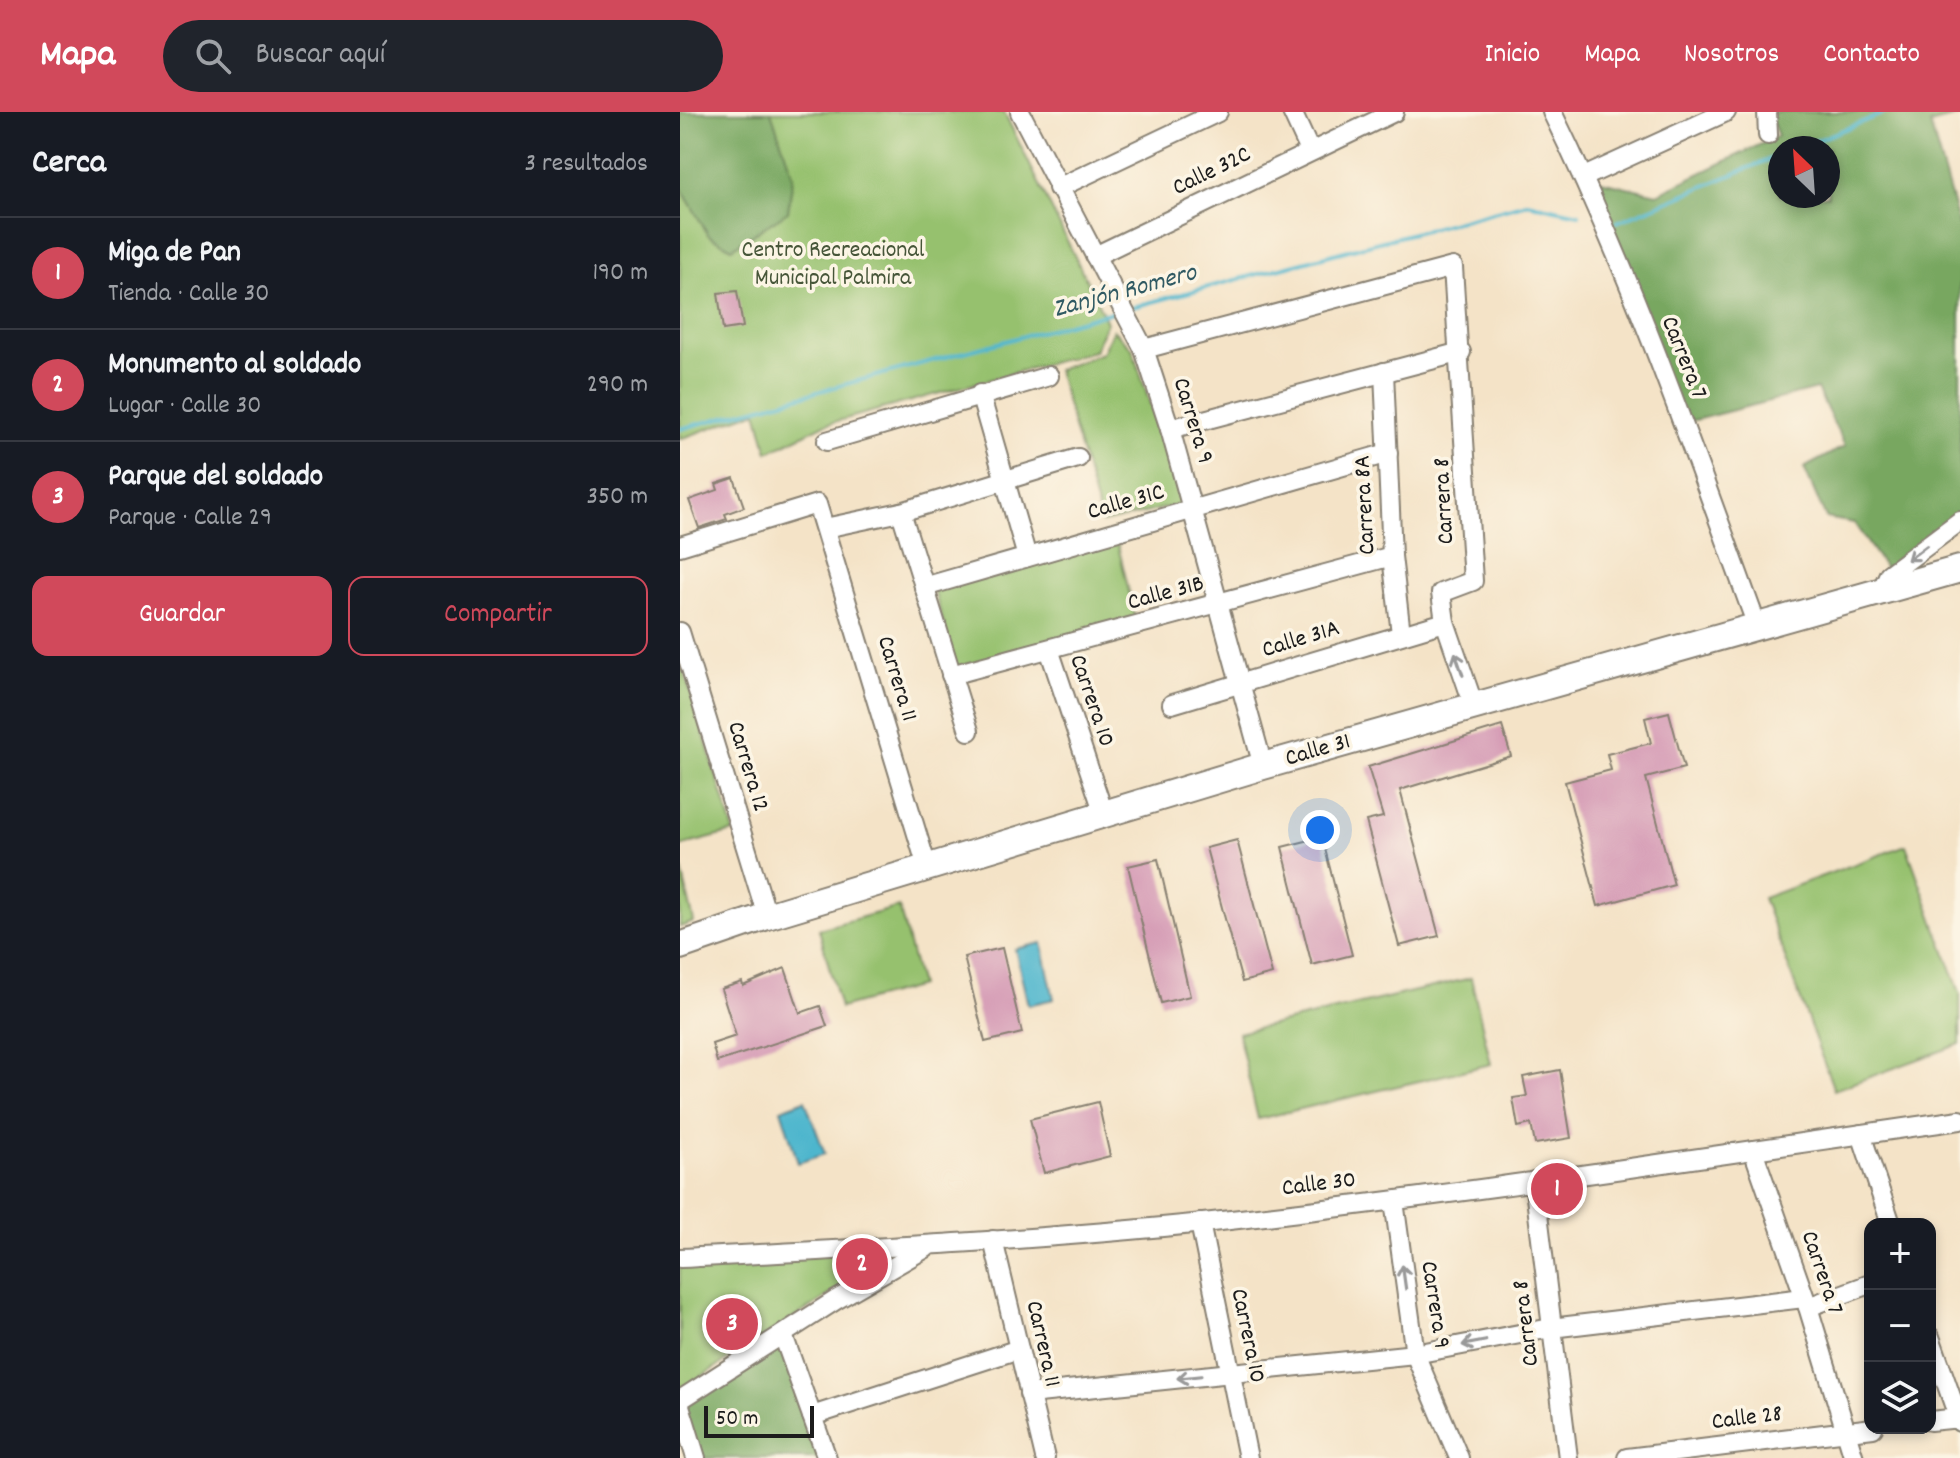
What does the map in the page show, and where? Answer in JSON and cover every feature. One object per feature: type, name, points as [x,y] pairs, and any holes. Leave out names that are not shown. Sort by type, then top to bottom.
[{"type":"main road","name":"Calle 31","points":[[680,946],[767,916],[1263,766],[1960,569]]},
{"type":"street","points":[[1058,188],[1218,112]]},
{"type":"street","points":[[1292,112],[1310,151]]},
{"type":"street","name":"Calle 32C","points":[[1095,256],[1394,112]]},
{"type":"street","name":"Carrera 7","points":[[1552,112],[1584,177],[1683,423],[1757,626]]},
{"type":"street","points":[[1584,177],[1726,112]]},
{"type":"street","points":[[1767,112],[1768,135]]},
{"type":"street","name":"Carrera 9","points":[[1028,115],[1058,188],[1144,349],[1170,429],[1263,766]]},
{"type":"street","name":"Carrera 8","points":[[1144,349],[1453,267],[1461,352],[1473,581],[1442,591],[1445,622],[1474,706]]},
{"type":"street","points":[[1170,429],[1461,352]]},
{"type":"street","name":"Carrera 8A","points":[[1384,372],[1392,556],[1401,634]]},
{"type":"street","points":[[827,441],[1049,376]]},
{"type":"street","points":[[980,394],[1027,557]]},
{"type":"street","name":"Calle 31C","points":[[924,587],[1388,453]]},
{"type":"street","points":[[825,528],[901,512],[1078,458]]},
{"type":"street","name":"Carrera 11","points":[[680,546],[817,504],[927,867]]},
{"type":"street","points":[[901,512],[969,731]]},
{"type":"street","points":[[1881,591],[1889,574],[1960,521]]},
{"type":"street","name":"Calle 31B","points":[[951,675],[1392,556]]},
{"type":"street","name":"Calle 31A","points":[[1172,704],[1445,622]]},
{"type":"street","name":"Carrera 12","points":[[680,632],[767,916]]},
{"type":"street","name":"Carrera 10","points":[[1049,649],[1104,814]]},
{"type":"street","name":"Calle 30","points":[[680,1258],[930,1246],[1200,1223],[1394,1201],[1960,1120]]},
{"type":"street","points":[[1861,1134],[1889,1218]]},
{"type":"street","name":"Carrera 7","points":[[1753,1150],[1806,1302],[1854,1458]]},
{"type":"street","name":"Carrera 8","points":[[1534,1181],[1568,1458]]},
{"type":"street","name":"Carrera 9","points":[[1394,1201],[1415,1354],[1459,1458]]},
{"type":"street","name":"Carrera 10","points":[[1200,1223],[1248,1458]]},
{"type":"street","name":"Carrera 11","points":[[993,1240],[1045,1458]]},
{"type":"street","points":[[696,1458],[680,1403],[783,1335],[930,1246]]},
{"type":"street","points":[[1029,1394],[1415,1354],[1551,1328],[1806,1302],[1864,1286]]},
{"type":"street","points":[[783,1335],[827,1458]]},
{"type":"street","points":[[812,1416],[1019,1349]]},
{"type":"street","points":[[1936,1353],[1960,1419],[1936,1421]]},
{"type":"street","name":"Calle 28","points":[[1627,1458],[1716,1453],[1864,1429]]},
{"type":"green space","name":"Centro Recreacional Municipal Palmira","points":[[680,112],[1004,112],[1107,322],[1094,351],[823,425],[768,452],[757,411],[680,439]]},
{"type":"green space","points":[[680,112],[771,112],[793,176],[788,212],[732,248],[709,236],[680,186]]},
{"type":"green space","points":[[1768,112],[1960,112],[1960,116],[1930,124],[1960,228],[1960,521],[1889,574],[1854,523],[1826,518],[1804,468],[1845,446],[1817,389],[1683,423],[1584,177],[1657,194],[1768,141],[1768,208],[1840,208],[1840,136],[1778,136]]},
{"type":"green space","points":[[1113,330],[1132,348],[1182,504],[1102,523],[1057,370],[1102,353]]},
{"type":"green space","points":[[1116,537],[1136,621],[956,667],[934,591]]},
{"type":"green space","points":[[680,658],[734,832],[680,846]]},
{"type":"green space","points":[[1906,845],[1960,993],[1960,1044],[1834,1090],[1763,898]]},
{"type":"green space","points":[[680,862],[694,922],[680,927]]},
{"type":"green space","points":[[899,907],[920,986],[840,1008],[819,929]]},
{"type":"green space","points":[[1471,978],[1491,1064],[1258,1119],[1238,1033]]},
{"type":"green space","points":[[907,1246],[680,1390],[680,1258]]},
{"type":"green space","points":[[783,1335],[827,1458],[696,1458],[680,1406]]},
{"type":"water","points":[[1042,943],[1054,999],[1028,1005],[1015,949]]},
{"type":"water","points":[[805,1100],[825,1154],[798,1163],[781,1109]]},
{"type":"building","points":[[737,291],[743,327],[723,330],[718,293]]},
{"type":"building","points":[[734,478],[744,507],[725,514],[727,519],[699,528],[689,500],[718,490],[716,484]]},
{"type":"building","points":[[1669,712],[1684,768],[1646,778],[1674,885],[1598,906],[1565,782],[1611,770],[1607,754],[1651,743],[1645,718]]},
{"type":"building","points":[[1502,726],[1511,756],[1400,790],[1439,936],[1399,946],[1366,821],[1383,817],[1368,767]]},
{"type":"building","points":[[1322,837],[1352,955],[1312,965],[1282,847]]},
{"type":"building","points":[[1237,840],[1272,974],[1242,982],[1206,848]]},
{"type":"building","points":[[1158,859],[1190,996],[1161,1003],[1128,866]]},
{"type":"building","points":[[1002,948],[1022,1033],[985,1042],[964,957]]},
{"type":"building","points":[[785,968],[800,1013],[820,1006],[827,1026],[717,1062],[712,1044],[736,1036],[721,989],[742,982],[743,986]]},
{"type":"building","points":[[1560,1070],[1571,1138],[1535,1144],[1531,1124],[1518,1127],[1513,1098],[1527,1096],[1523,1077]]},
{"type":"building","points":[[1098,1102],[1110,1156],[1044,1173],[1030,1119]]},
{"type":"waterway","name":"Zanjón Romero","points":[[1828,136],[1887,112]]},
{"type":"waterway","name":"Zanjón Romero","points":[[1617,222],[1768,160]]},
{"type":"waterway","name":"Zanjón Romero","points":[[1129,308],[1527,203],[1579,214]]},
{"type":"waterway","name":"Zanjón Romero","points":[[680,429],[1116,311]]},
{"type":"place","name":"Miga de Pan","points":[[1557,1189]]},
{"type":"place","name":"Monumento al soldado","points":[[862,1264]]},
{"type":"place","name":"Parque del soldado","points":[[732,1324]]}]
